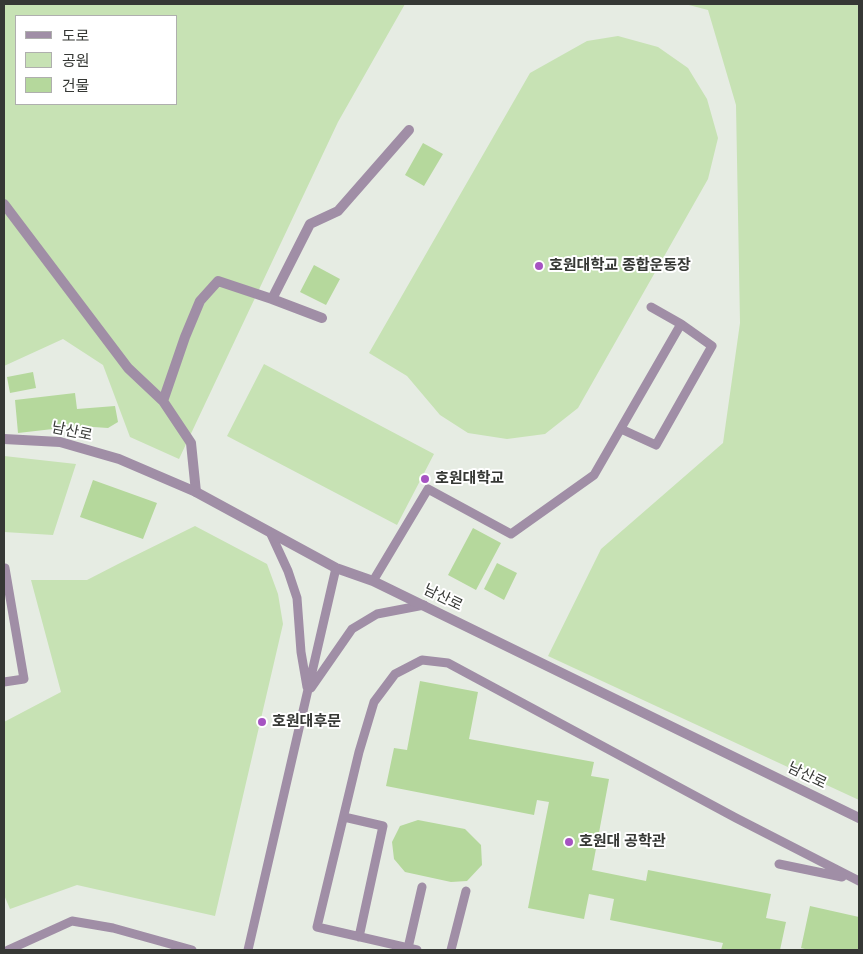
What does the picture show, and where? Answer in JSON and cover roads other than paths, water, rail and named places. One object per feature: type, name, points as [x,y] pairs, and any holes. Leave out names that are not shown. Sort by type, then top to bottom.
[{"type":"street","points":[[272,299],[310,224],[338,211],[410,130]]},
{"type":"street","points":[[4,204],[128,368],[163,401],[191,443],[196,492]]},
{"type":"street","points":[[163,401],[185,337],[200,301],[218,280],[322,318]]},
{"type":"street","name":"남산로","points":[[4,439],[60,442],[119,459],[196,492],[336,568],[373,580],[859,818]]},
{"type":"lane","points":[[621,429],[656,445],[712,346],[651,306]]},
{"type":"lane","points":[[373,580],[428,488],[510,534],[594,475],[680,324]]},
{"type":"lane","points":[[270,532],[288,571],[297,598],[301,652],[308,692]]},
{"type":"lane","points":[[4,568],[24,679],[4,682]]},
{"type":"lane","points":[[248,950],[336,568]]},
{"type":"lane","points":[[308,692],[352,629],[377,614],[424,605]]},
{"type":"lane","points":[[422,887],[412,949],[317,927],[359,752],[374,702],[395,674],[422,660],[448,663],[856,880]]},
{"type":"lane","points":[[344,817],[383,826],[359,937]]},
{"type":"lane","points":[[779,864],[856,880]]},
{"type":"lane","points":[[452,950],[466,891]]},
{"type":"lane","points":[[8,950],[72,921],[113,928],[190,950]]},
{"type":"place","name":"호원대학교 종합운동장","points":[[539,266]]},
{"type":"place","name":"호원대학교","points":[[425,479]]},
{"type":"place","name":"호원대후문","points":[[262,722]]},
{"type":"place","name":"호원대 공학관","points":[[569,842]]}]
